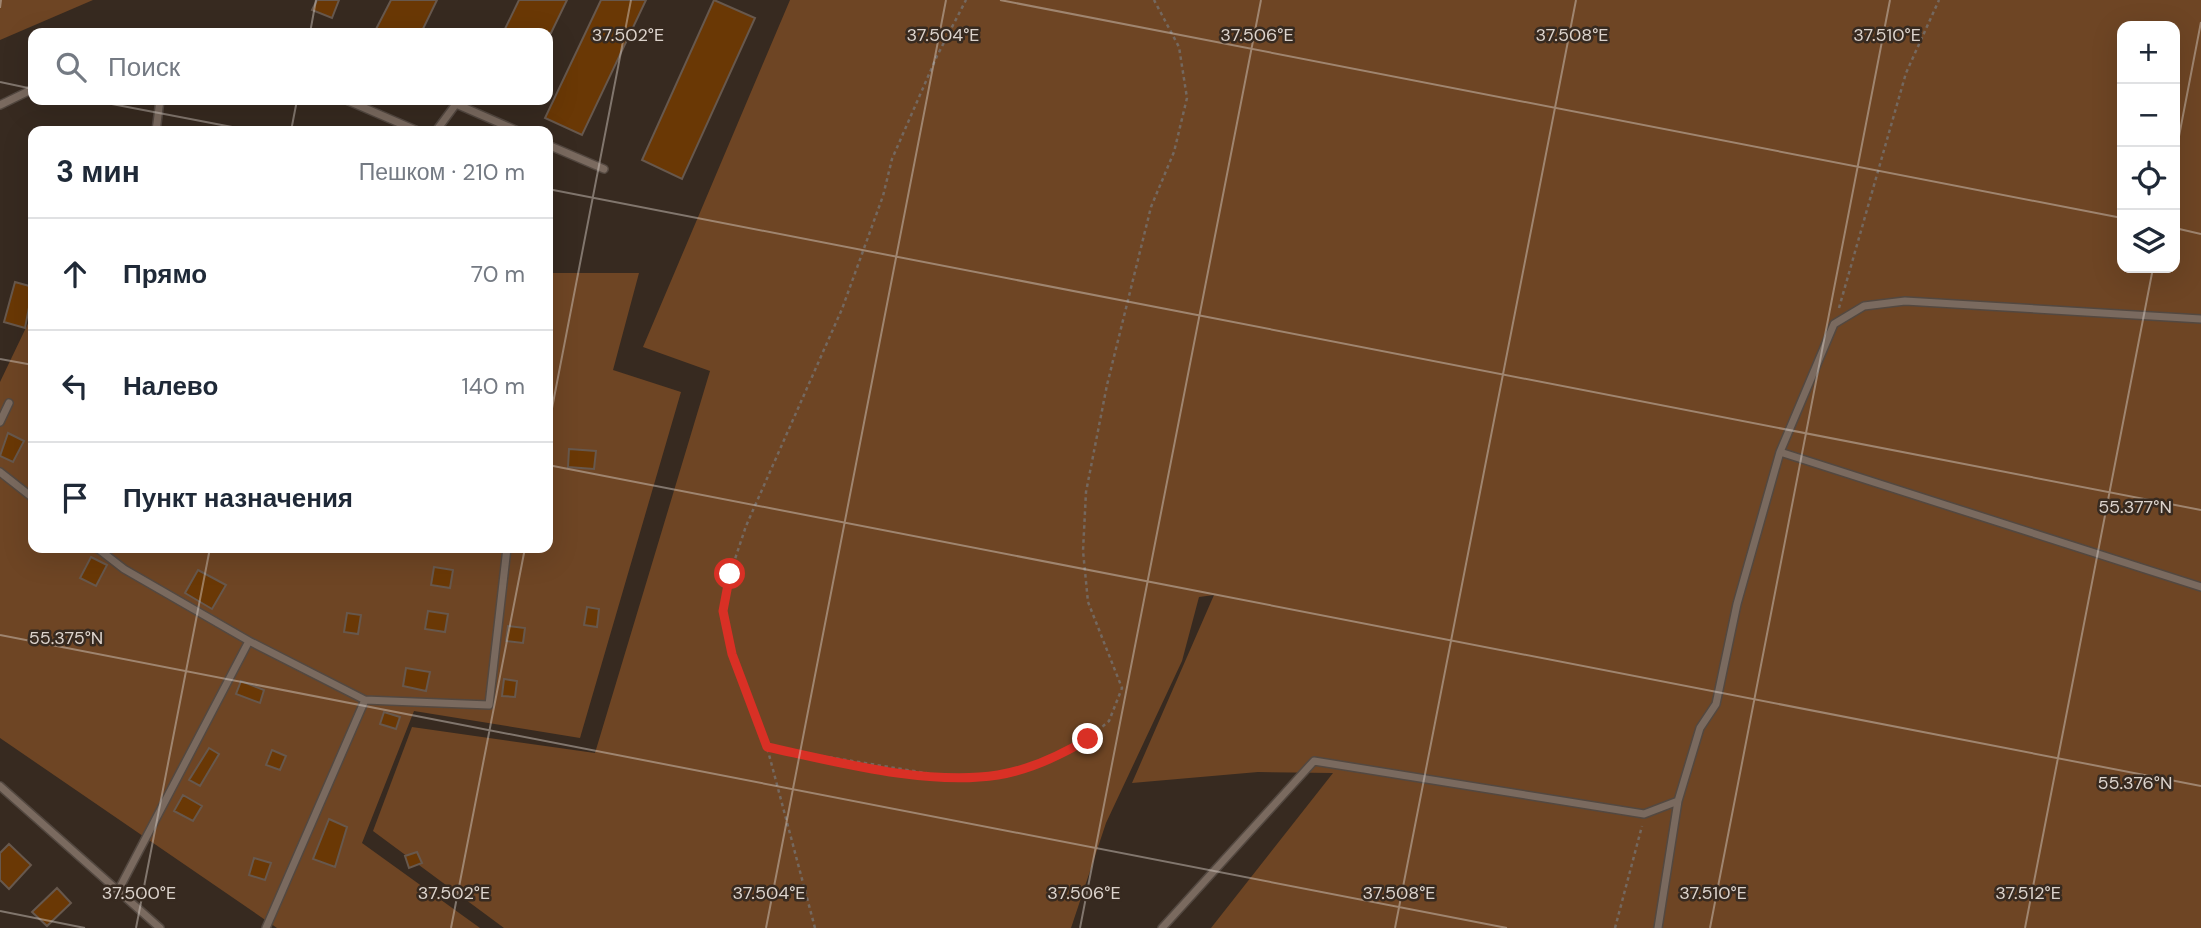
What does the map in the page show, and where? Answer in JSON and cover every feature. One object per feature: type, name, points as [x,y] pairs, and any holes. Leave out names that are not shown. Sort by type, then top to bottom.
[{"type":"lane","points":[[0,105],[28,91]]},
{"type":"lane","points":[[157,126],[159,105]]},
{"type":"lane","points":[[357,105],[406,126]]},
{"type":"lane","points":[[440,126],[455,105]]},
{"type":"lane","points":[[458,105],[507,126]]},
{"type":"lane","points":[[553,147],[604,169]]},
{"type":"lane","points":[[1658,928],[1678,801],[1700,728],[1716,704],[1737,604],[1780,452],[1834,324],[1864,306],[1905,301],[2201,319]]},
{"type":"lane","points":[[0,422],[9,403]]},
{"type":"lane","points":[[1780,452],[2201,587]]},
{"type":"lane","points":[[0,472],[28,494]]},
{"type":"lane","points":[[103,553],[124,569],[249,641],[365,700],[489,705],[506,553]]},
{"type":"lane","points":[[118,891],[249,641]]},
{"type":"lane","points":[[266,928],[365,700]]},
{"type":"lane","points":[[1162,928],[1314,761],[1644,814],[1678,801]]},
{"type":"lane","points":[[0,786],[160,928]]},
{"type":"path","points":[[815,928],[767,747],[732,654],[723,611],[730,574],[751,513],[842,309],[883,196],[892,159],[937,56],[966,0]]},
{"type":"path","points":[[767,747],[883,769],[950,777],[999,775],[1060,755],[1088,739],[1110,721],[1122,688],[1088,602],[1083,551],[1086,492],[1133,271],[1151,207],[1174,152],[1187,98],[1179,47],[1154,0]]},
{"type":"path","points":[[1834,324],[1906,73],[1939,0]]},
{"type":"path","points":[[1615,928],[1644,814]]},
{"type":"shaded area","points":[[0,0],[93,0],[0,40]]},
{"type":"shaded area","points":[[790,0],[2201,0],[2201,928],[1211,928],[1333,773],[1258,772],[1132,783],[1214,595],[1199,597],[1182,661],[1106,823],[1071,928],[504,928],[373,831],[412,727],[595,753],[710,371],[643,347]]},
{"type":"shaded area","points":[[553,273],[639,273],[613,370],[681,392],[580,738],[414,711],[362,843],[480,928],[277,928],[0,738],[0,382],[28,323],[28,553],[553,553]]},
{"type":"building","points":[[317,0],[339,0],[332,18],[312,10]]},
{"type":"building","points":[[391,0],[437,0],[423,28],[377,28]]},
{"type":"building","points":[[519,0],[567,0],[553,29],[505,28]]},
{"type":"building","points":[[601,0],[646,0],[582,135],[545,118]]},
{"type":"building","points":[[714,0],[755,18],[682,179],[642,160]]},
{"type":"building","points":[[15,282],[28,286],[25,328],[4,322]]},
{"type":"building","points":[[8,433],[24,441],[13,462],[0,456]]},
{"type":"building","points":[[569,449],[596,451],[594,469],[568,467]]},
{"type":"building","points":[[91,557],[107,565],[96,586],[80,578]]},
{"type":"building","points":[[434,567],[453,570],[450,588],[431,585]]},
{"type":"building","points":[[198,570],[226,585],[212,609],[185,593]]},
{"type":"building","points":[[587,607],[599,609],[597,627],[584,625]]},
{"type":"building","points":[[428,611],[448,614],[445,632],[425,629]]},
{"type":"building","points":[[347,613],[361,615],[358,634],[344,632]]},
{"type":"building","points":[[508,626],[525,628],[523,643],[506,641]]},
{"type":"building","points":[[406,668],[430,672],[426,691],[403,686]]},
{"type":"building","points":[[504,679],[517,681],[515,697],[502,696]]},
{"type":"building","points":[[241,681],[264,690],[260,703],[236,694]]},
{"type":"building","points":[[384,712],[400,717],[396,729],[380,724]]},
{"type":"building","points":[[209,748],[219,754],[200,786],[189,780]]},
{"type":"building","points":[[272,750],[286,756],[280,770],[266,765]]},
{"type":"building","points":[[183,795],[202,806],[193,821],[174,811]]},
{"type":"building","points":[[329,819],[347,827],[335,867],[313,859]]},
{"type":"building","points":[[9,844],[31,865],[9,889],[0,880],[0,853]]},
{"type":"building","points":[[417,852],[422,863],[409,868],[405,856]]},
{"type":"building","points":[[254,858],[271,863],[265,880],[249,875]]},
{"type":"building","points":[[57,888],[71,903],[47,926],[32,912]]},
{"type":"route","points":[[730,574],[723,611],[732,654],[767,747],[883,769],[950,777],[999,775],[1060,755],[1088,739]]}]
